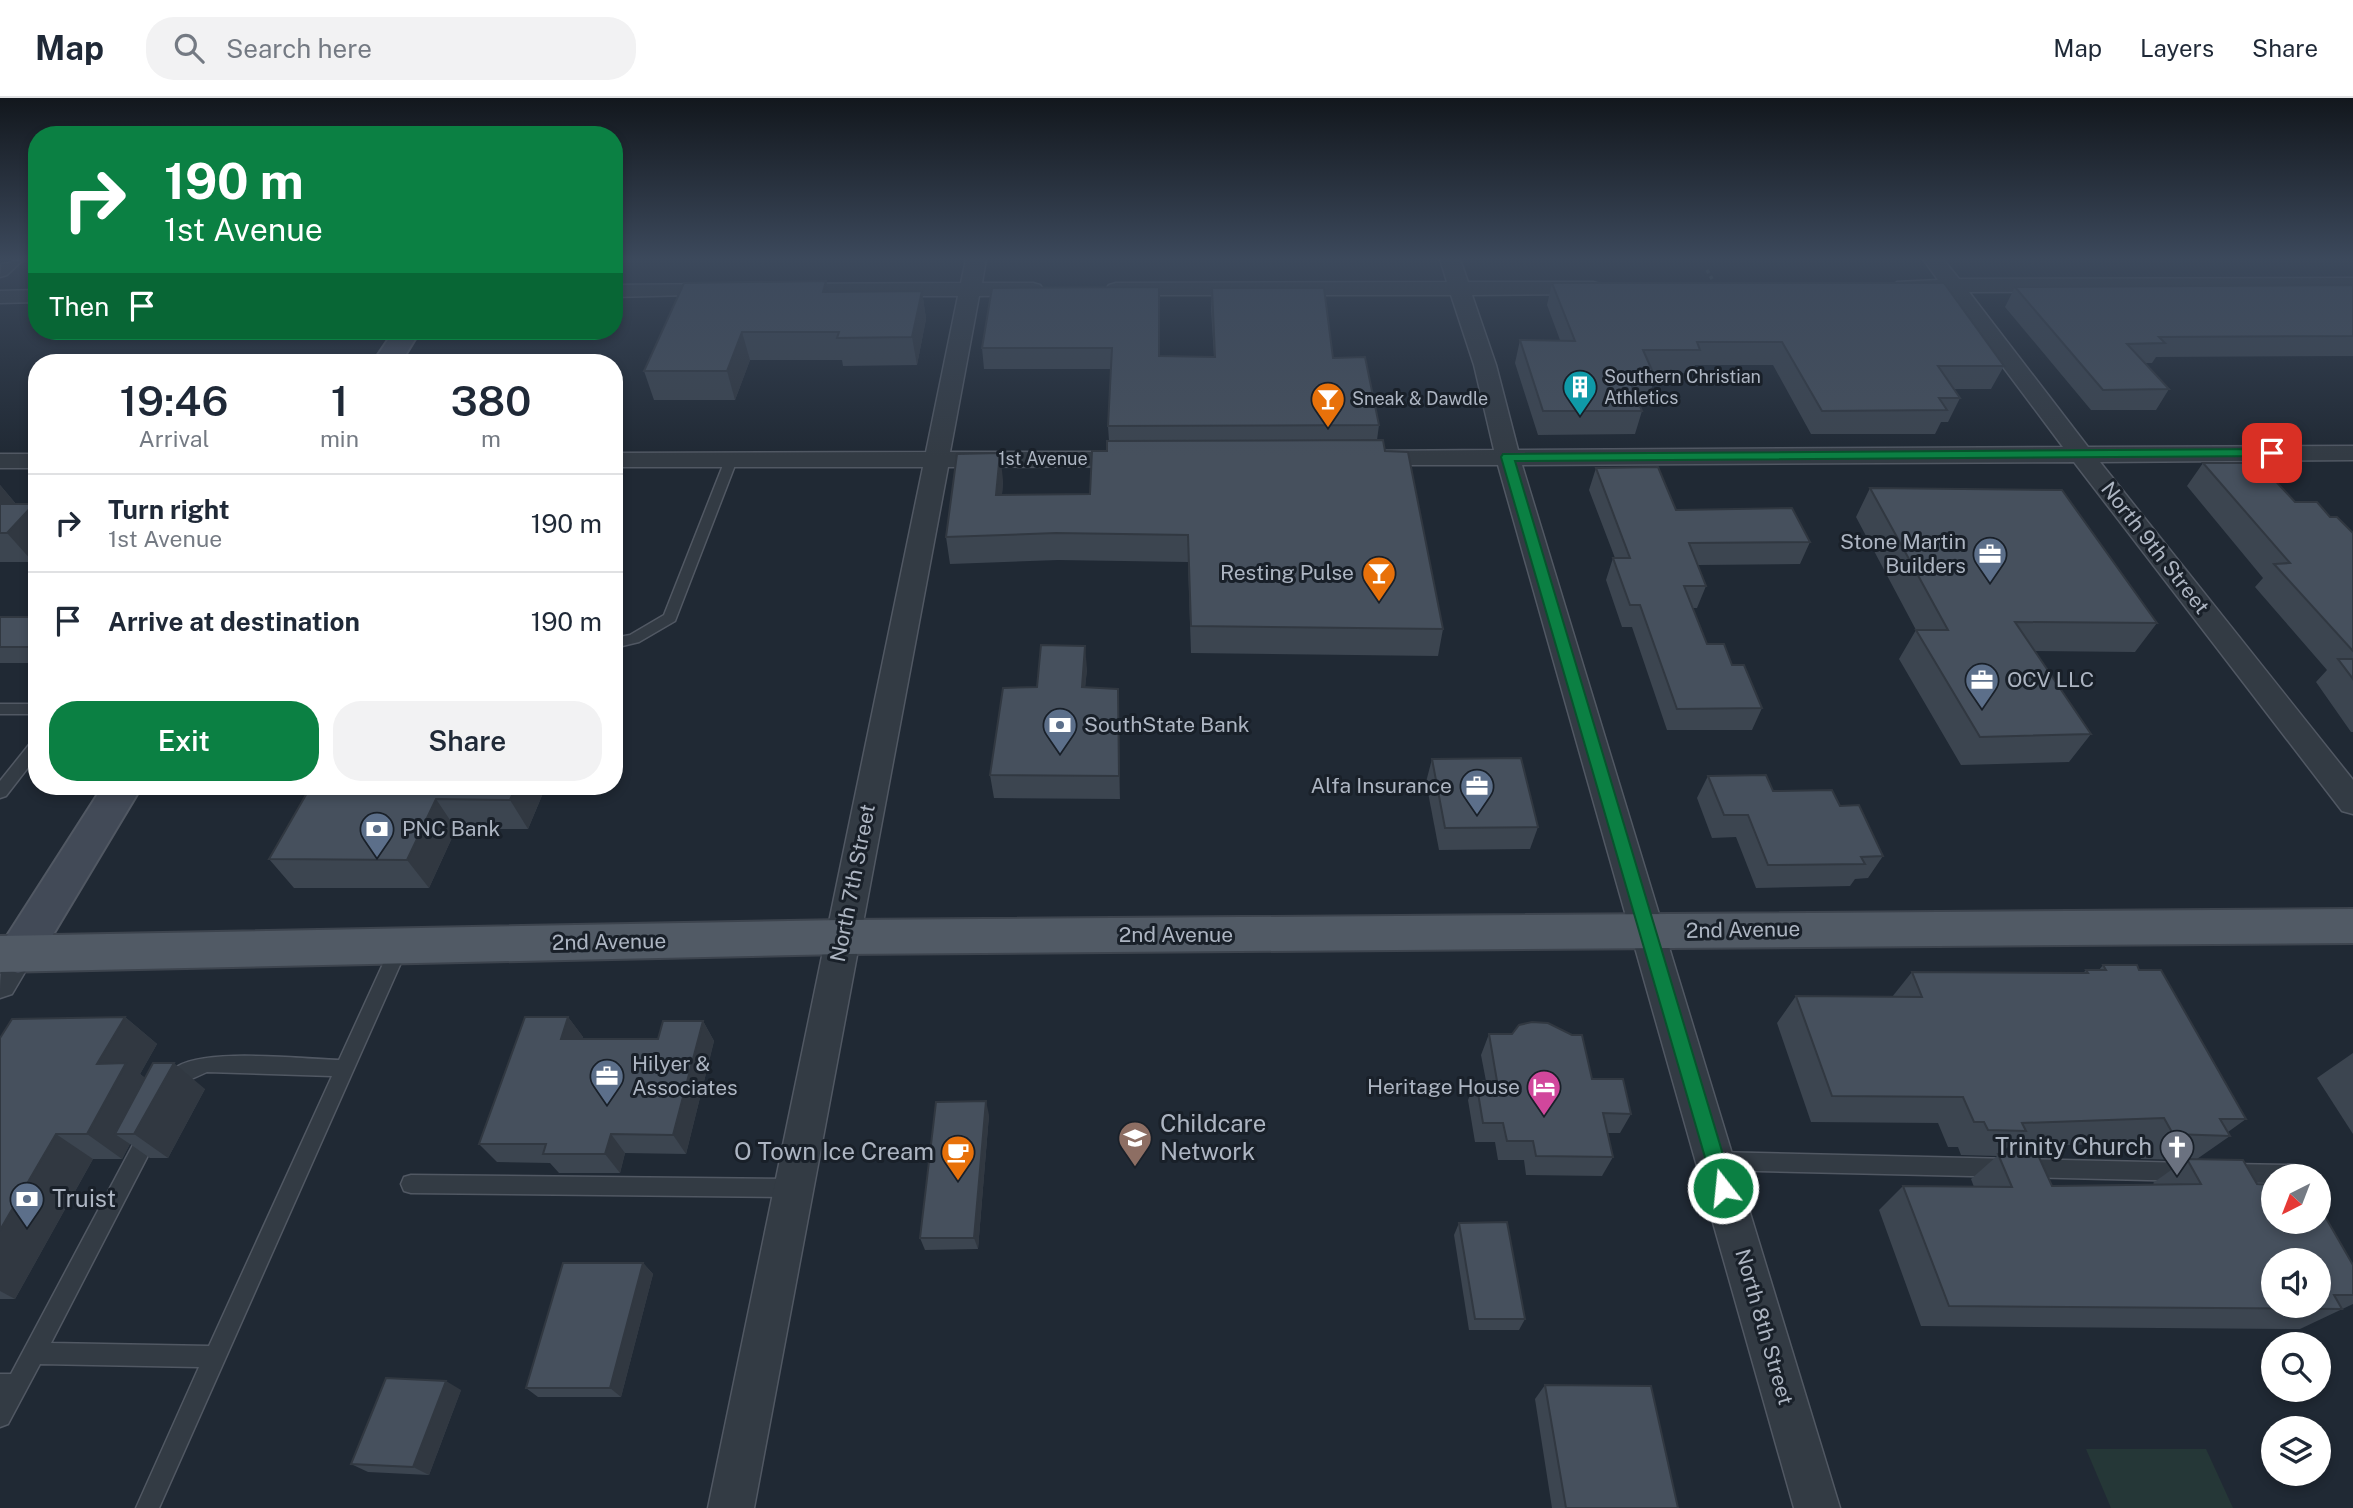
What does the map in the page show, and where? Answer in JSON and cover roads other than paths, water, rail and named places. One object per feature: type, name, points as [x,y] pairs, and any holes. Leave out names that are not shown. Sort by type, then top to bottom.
[{"type":"main road","name":"2nd Avenue","points":[[6,964],[399,947],[842,937],[2353,926]]},
{"type":"street","name":"North 7th Street","points":[[731,1508],[961,325]]},
{"type":"street","name":"North 8th Street","points":[[1471,325],[1817,1508]]},
{"type":"street","name":"North 9th Street","points":[[1982,325],[2353,802]]},
{"type":"street","points":[[1339,458],[2353,453]]},
{"type":"street","name":"1st Avenue","points":[[623,460],[1160,458]]},
{"type":"street","points":[[0,461],[28,461]]},
{"type":"street","points":[[6,964],[117,795]]},
{"type":"lane","points":[[623,641],[634,639],[670,618],[731,460]]},
{"type":"lane","points":[[3,713],[28,710]]},
{"type":"lane","points":[[0,792],[28,756]]},
{"type":"lane","points":[[147,1508],[399,947]]},
{"type":"lane","points":[[0,1416],[8,1385],[34,1353],[180,1075],[206,1064],[345,1068]]},
{"type":"lane","points":[[1715,1161],[2261,1173]]},
{"type":"lane","points":[[411,1184],[793,1188]]},
{"type":"lane","points":[[34,1353],[215,1357]]},
{"type":"place","name":"Southern Christian Athletics","points":[[1580,417]]},
{"type":"place","name":"Sneak & Dawdle","points":[[1328,429]]},
{"type":"place","name":"Stone Martin Builders","points":[[1990,584]]},
{"type":"place","name":"Resting Pulse","points":[[1379,603]]},
{"type":"place","name":"OCV LLC","points":[[1982,710]]},
{"type":"place","name":"SouthState Bank","points":[[1060,755]]},
{"type":"place","name":"Alfa Insurance","points":[[1477,816]]},
{"type":"place","name":"PNC Bank","points":[[377,859]]},
{"type":"place","name":"Hilyer & Associates","points":[[607,1106]]},
{"type":"place","name":"Heritage House","points":[[1544,1117]]},
{"type":"place","name":"Childcare Network","points":[[1135,1168]]},
{"type":"place","name":"Trinity Church","points":[[2177,1177]]},
{"type":"place","name":"O Town Ice Cream","points":[[958,1182]]},
{"type":"place","name":"Truist","points":[[27,1229]]}]
